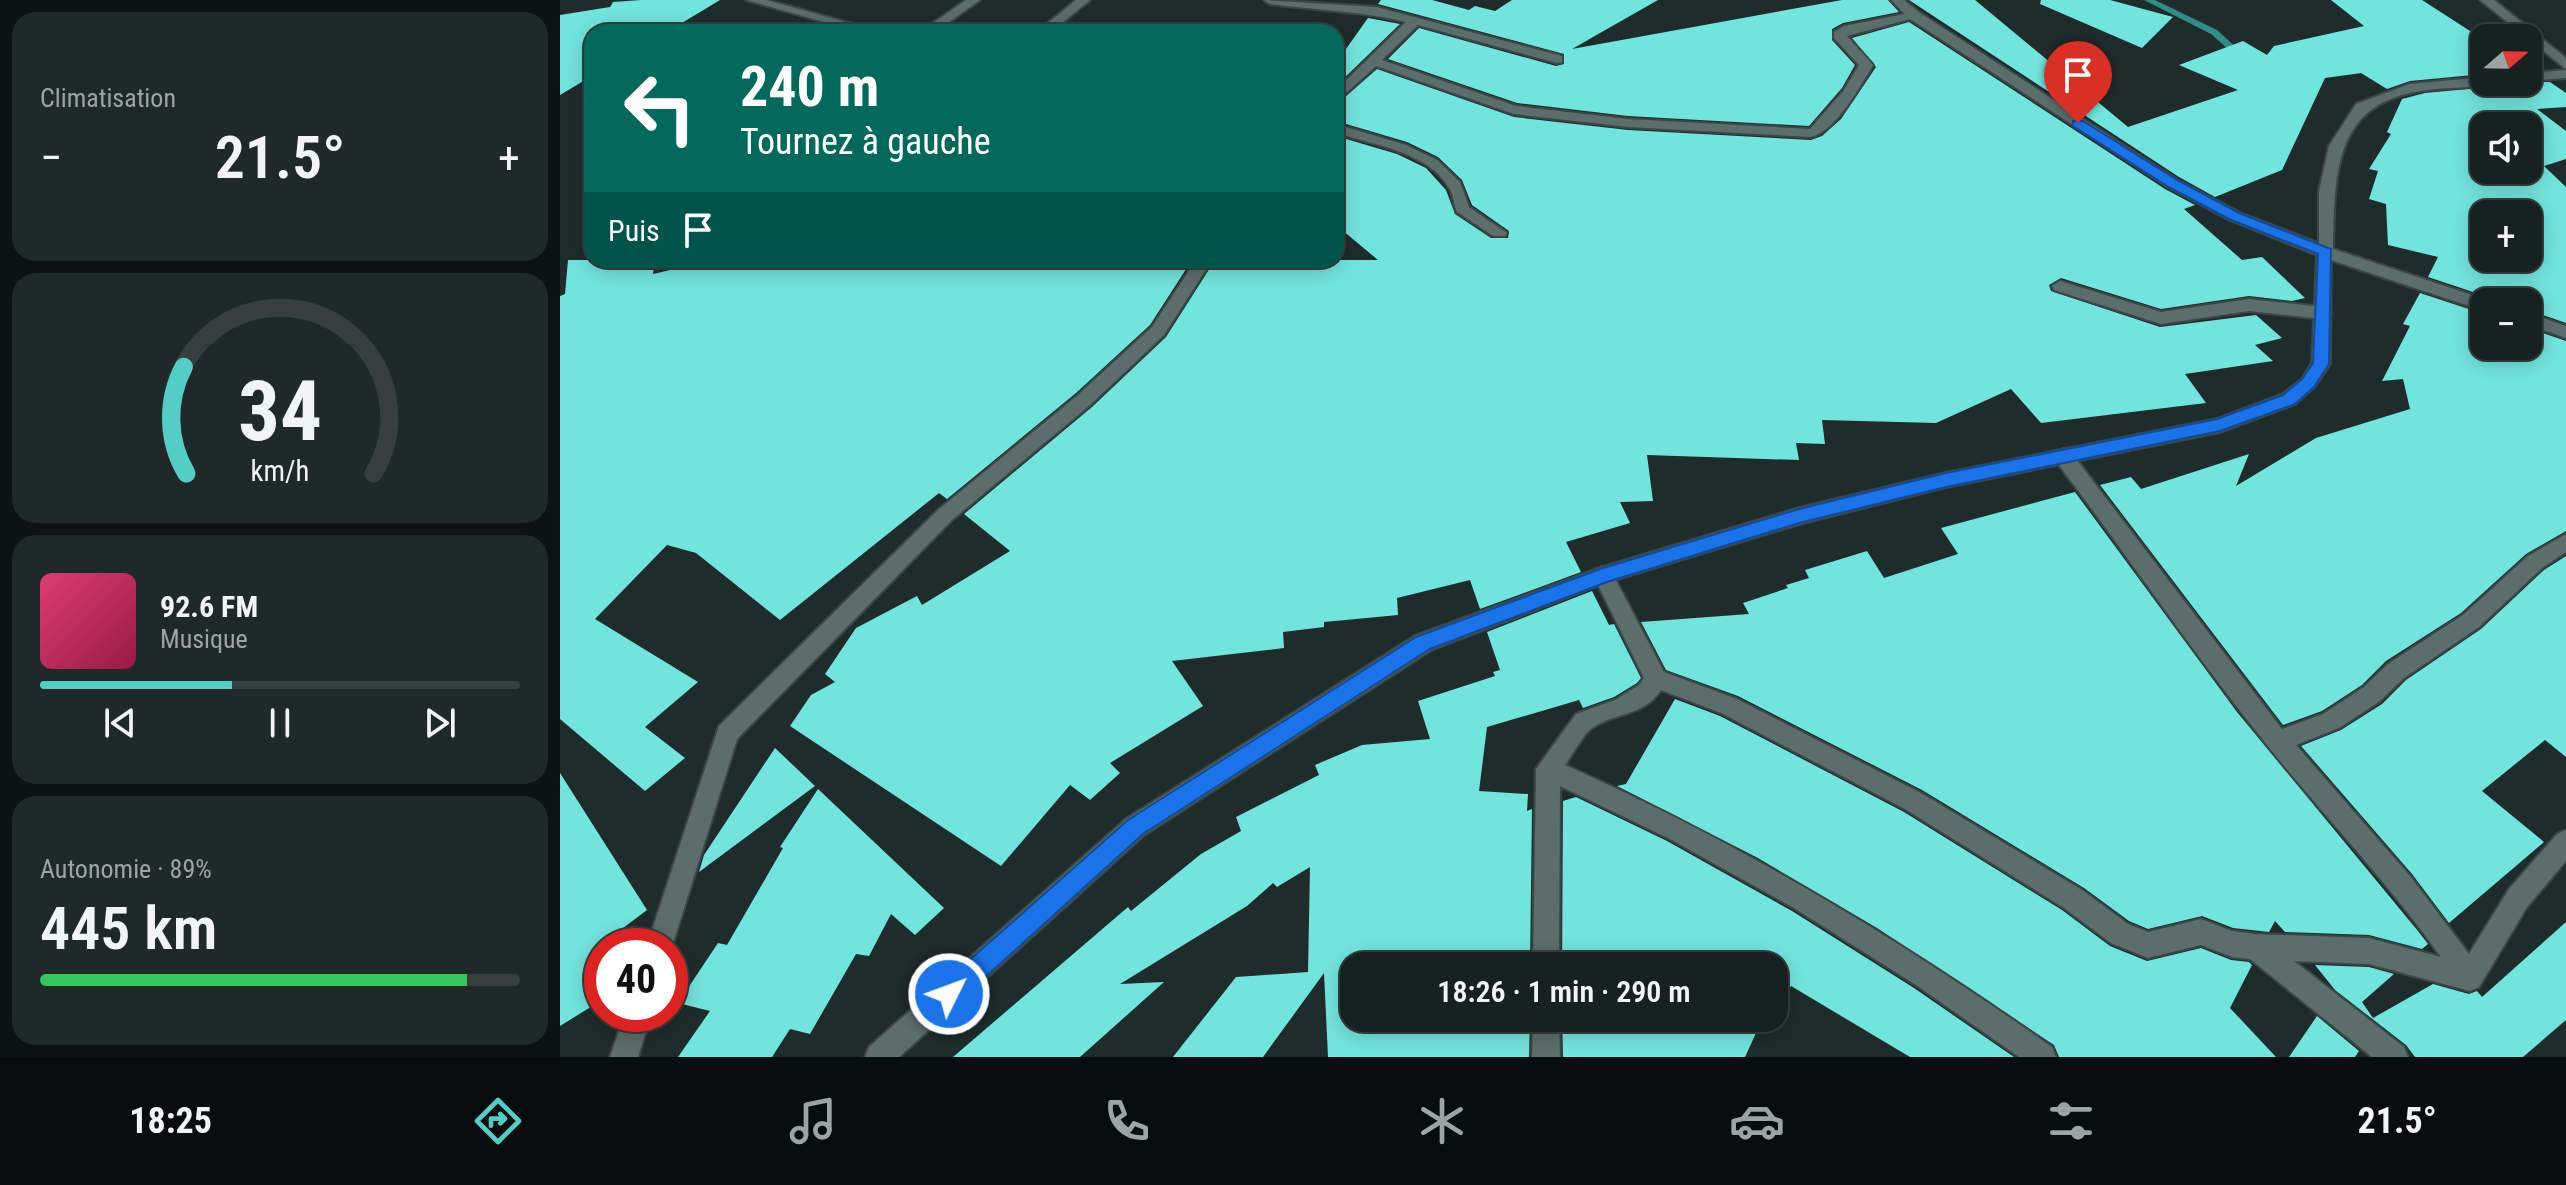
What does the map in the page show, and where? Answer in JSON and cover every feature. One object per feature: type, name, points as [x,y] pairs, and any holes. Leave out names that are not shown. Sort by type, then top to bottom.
[{"type":"street","points":[[752,0],[844,24]]},
{"type":"street","points":[[938,24],[974,0]]},
{"type":"street","points":[[1053,24],[1084,0]]},
{"type":"street","points":[[1270,0],[1343,10],[1376,11],[1557,59]]},
{"type":"street","points":[[1343,10],[1356,0]]},
{"type":"street","points":[[1897,0],[1915,16],[2172,183],[2234,216],[2325,252],[2470,300]]},
{"type":"street","points":[[2486,0],[2566,65]]},
{"type":"street","points":[[1373,61],[1514,110],[1628,123],[1811,133],[1817,131],[1850,92],[1866,65],[1839,35],[1849,29],[1915,16]]},
{"type":"street","points":[[1344,90],[1415,20]]},
{"type":"street","points":[[2542,76],[2566,74]]},
{"type":"street","points":[[879,1057],[1135,827],[1423,643],[1603,575],[1799,516],[1946,480],[2220,425],[2289,399],[2308,383],[2321,364],[2327,191],[2336,146],[2361,107],[2410,88],[2470,82]]},
{"type":"street","points":[[1344,131],[1415,155],[1441,169],[1457,187],[1462,209],[1499,233]]},
{"type":"street","points":[[666,928],[727,733],[945,515],[1084,400],[1158,331],[1199,268]]},
{"type":"street","points":[[2060,286],[2161,318],[2249,305],[2323,313]]},
{"type":"street","points":[[2542,324],[2566,332]]},
{"type":"street","points":[[2063,456],[2153,574],[2214,661],[2278,741],[2436,925],[2470,978]]},
{"type":"street","points":[[2278,741],[2331,721],[2372,694],[2396,671],[2471,621],[2535,562],[2566,542]]},
{"type":"street","points":[[1603,575],[1656,679],[1729,706],[1913,801],[2073,899],[2120,934],[2148,945],[2201,932],[2232,944],[2255,947],[2369,951],[2470,978]]},
{"type":"street","points":[[1546,952],[1548,769],[1584,721],[1623,707],[1647,692],[1656,679]]},
{"type":"street","points":[[1548,769],[1613,797],[1760,876],[1932,979],[2042,1057]]},
{"type":"street","points":[[2470,978],[2518,898],[2566,842]]},
{"type":"street","points":[[2255,947],[2394,1057]]},
{"type":"street","points":[[624,1057],[632,1032]]},
{"type":"street","points":[[1546,1032],[1546,1057]]},
{"type":"building","points":[[720,0],[680,24],[584,24],[584,81],[560,95],[560,15],[610,7],[613,2]]},
{"type":"building","points":[[1381,0],[1432,0],[1469,10],[1475,6],[1495,11],[1512,0],[1658,0],[1572,49],[1842,0],[1888,0],[1899,12],[1843,23],[1832,29],[1832,40],[1855,65],[1842,88],[1809,126],[1628,116],[1517,103],[1388,59],[1419,28],[1556,66],[1564,64],[1564,54],[1378,4]]},
{"type":"building","points":[[1909,0],[1975,0],[2128,127],[2238,90],[2179,65],[2243,41],[2267,55],[2274,46],[2364,26],[2331,0],[2422,0],[2470,31],[2470,75],[2410,81],[2387,89],[2361,73],[2325,78],[2282,170],[2215,197],[2179,177]]},
{"type":"building","points":[[2041,0],[2110,0],[2173,17],[2142,48],[2040,4]]},
{"type":"building","points":[[1368,18],[1400,24],[1344,78],[1344,52]]},
{"type":"building","points":[[1909,22],[2165,189],[2195,205],[2184,209],[2242,260],[2262,257],[2305,298],[2292,301],[2249,296],[2161,309],[2061,278],[2049,285],[2051,291],[2160,327],[2256,315],[2282,338],[2255,345],[2273,361],[2185,374],[2206,403],[2041,423],[2011,389],[1936,423],[1822,420],[1825,444],[1796,443],[1799,460],[1647,455],[1653,501],[1620,502],[1630,523],[1566,542],[1581,572],[1480,609],[1470,580],[1397,598],[1398,615],[1324,622],[1324,627],[1283,632],[1284,648],[1172,661],[1203,706],[1110,763],[1120,773],[1090,800],[1070,785],[1001,866],[790,726],[811,695],[835,682],[825,674],[856,628],[917,596],[922,605],[1010,551],[964,514],[1092,407],[1166,337],[1210,268],[1344,268],[1344,260],[1378,260],[1344,232],[1344,138],[1397,154],[1426,168],[1446,190],[1455,214],[1491,238],[1508,238],[1509,231],[1472,205],[1462,180],[1438,157],[1407,142],[1344,123],[1344,98],[1377,69],[1514,117],[1628,130],[1811,140],[1822,136],[1841,119],[1876,67],[1852,38]]},
{"type":"building","points":[[2542,82],[2550,82],[2566,93],[2566,107],[2537,109],[2541,112],[2470,112],[2470,184],[2542,184],[2542,113],[2566,131],[2566,159],[2544,166],[2566,187],[2566,323],[2542,315],[2542,288],[2470,288],[2470,291],[2428,277],[2438,257],[2388,245],[2386,204],[2369,199],[2378,171],[2369,169],[2391,134],[2387,132],[2402,99],[2425,93],[2470,89],[2470,96],[2542,96]]},
{"type":"building","points":[[568,260],[584,260],[584,268],[654,268],[653,274],[679,268],[1187,268],[1150,325],[1076,393],[947,499],[939,493],[780,620],[696,553],[667,545],[595,619],[698,682],[645,727],[685,758],[645,791],[560,719],[560,296],[565,294]]},
{"type":"building","points":[[2420,293],[2470,309],[2470,360],[2542,360],[2542,333],[2566,341],[2566,531],[2526,554],[2461,613],[2386,661],[2362,685],[2322,711],[2283,725],[2100,485],[2131,477],[2141,489],[2249,454],[2236,486],[2316,438],[2410,409],[2403,379],[2382,381],[2410,326],[2403,324]]},
{"type":"building","points":[[2075,492],[2237,712],[2428,944],[2422,949],[2369,935],[2285,932],[2275,921],[2269,932],[2233,928],[2202,916],[2148,929],[2129,921],[2084,888],[1922,790],[1738,696],[1666,670],[1641,622],[1749,614],[1743,603],[1809,578],[1805,570],[1867,551],[1884,578],[1958,554],[1941,528]]},
{"type":"building","points":[[2566,556],[2566,757],[2545,740],[2482,791],[2544,842],[2449,923],[2412,874],[2301,746],[2341,730],[2382,704],[2406,680],[2481,629],[2544,570]]},
{"type":"building","points":[[1592,591],[1609,625],[1614,624],[1641,678],[1614,697],[1583,708],[1579,700],[1487,727],[1479,791],[1528,794],[1527,811],[1532,809],[1530,952],[1340,952],[1340,1032],[1530,1032],[1529,1057],[1328,1057],[1324,973],[1263,1057],[1173,1057],[1236,977],[1308,972],[1310,867],[1277,887],[1273,883],[1247,906],[1120,984],[1164,982],[1080,1057],[953,1057],[1128,907],[1131,911],[1201,854],[1241,831],[1236,817],[1319,775],[1315,765],[1362,745],[1430,739],[1418,701],[1495,676],[1493,672],[1500,670],[1487,632]]},
{"type":"building","points":[[1675,699],[1720,716],[1904,812],[2062,910],[2110,946],[2147,961],[2201,948],[2231,960],[2249,962],[2252,965],[2230,1008],[2276,1057],[2059,1057],[2054,1045],[1877,928],[1756,857],[1617,786],[1626,784]]},
{"type":"building","points":[[775,748],[815,786],[699,872],[704,855]]},
{"type":"building","points":[[560,773],[647,910],[623,928],[584,928],[584,1011],[560,1026]]},
{"type":"building","points":[[818,789],[944,908],[915,935],[891,914],[869,956],[856,954],[810,1034],[790,1029],[772,1057],[678,1057],[710,1011],[688,1006],[688,988],[718,943],[727,945],[783,848],[780,847]]},
{"type":"building","points":[[1576,797],[1667,841],[1792,911],[1914,988],[2014,1057],[1910,1057],[1791,986],[1788,991],[1788,952],[1562,952],[1563,801]]},
{"type":"building","points":[[2566,922],[2566,1020],[2523,1057],[2415,1057],[2406,1045],[2335,990],[2315,965],[2369,967],[2394,974],[2362,1002],[2373,1018],[2433,984],[2469,994],[2477,991],[2482,997]]},
{"type":"building","points":[[2317,1016],[2359,1051],[2355,1057],[2289,1057]]},
{"type":"building","points":[[1562,1032],[1757,1032],[1745,1057],[1563,1057]]},
{"type":"waterway","points":[[2148,0],[2214,32],[2243,58]]},
{"type":"route","points":[[949,994],[1135,827],[1423,643],[1603,575],[1799,516],[1946,480],[2220,425],[2289,399],[2308,383],[2321,364],[2325,252],[2234,216],[2172,183],[2078,123]]}]
